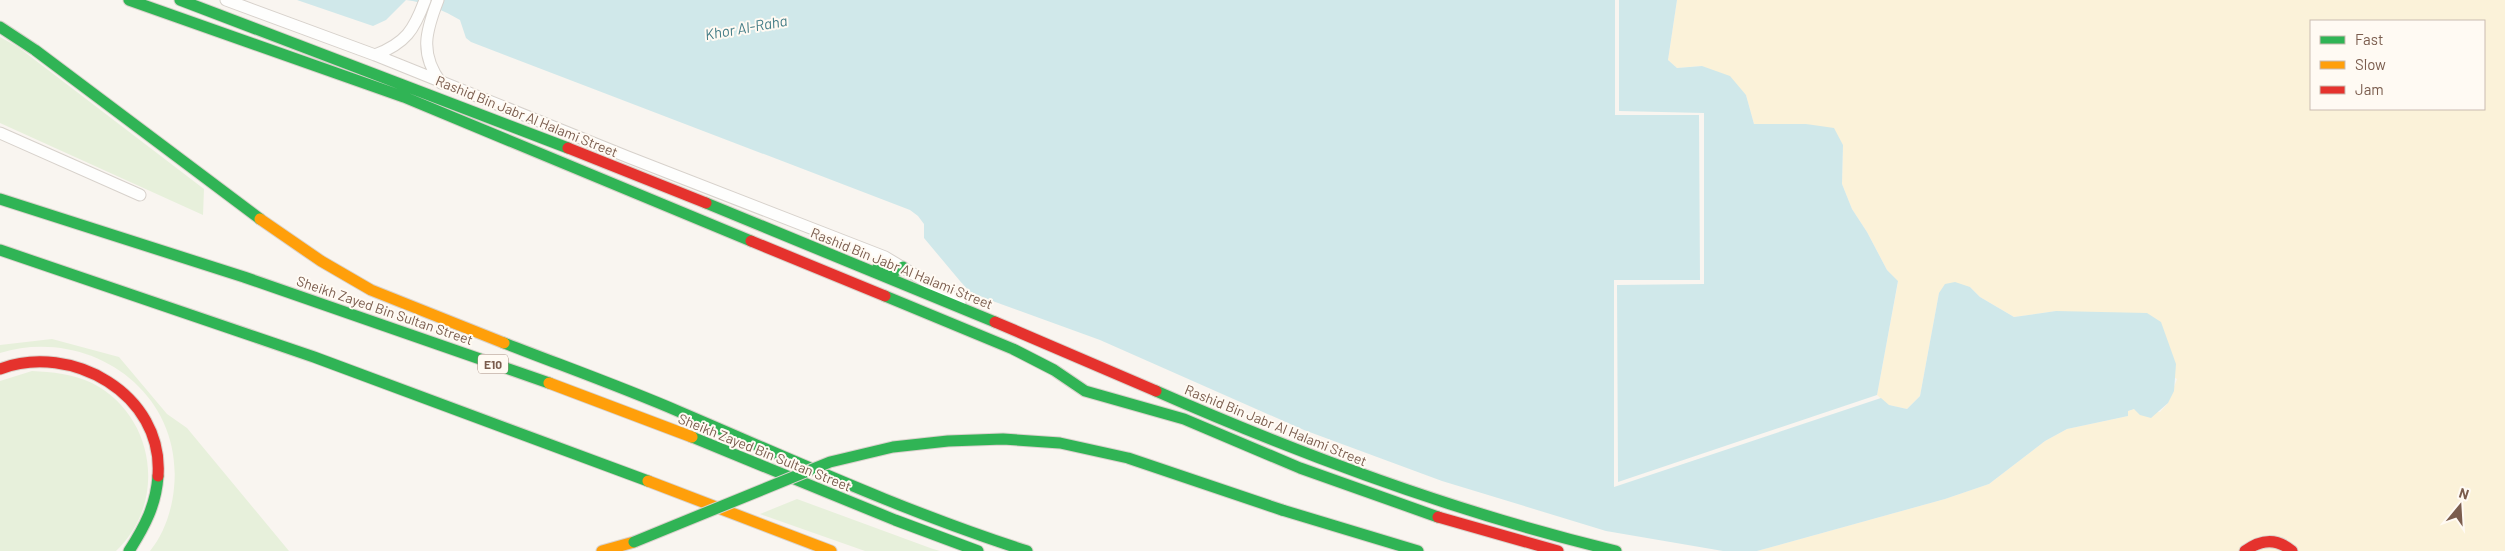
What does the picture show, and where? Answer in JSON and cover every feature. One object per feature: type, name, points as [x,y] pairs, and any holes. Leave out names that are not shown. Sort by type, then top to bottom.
[{"type":"main road","name":"Rashid Bin Jabr Al Halami Street","points":[[129,0],[413,101],[952,322],[1032,359],[1085,391],[1184,419],[1300,468],[1419,512],[1558,551]]},
{"type":"main road","name":"Rashid Bin Jabr Al Halami Street","points":[[180,0],[491,117],[981,315],[1091,372],[1380,484],[1527,530],[1616,551]]},
{"type":"main road","points":[[0,26],[35,50],[270,227],[321,261],[371,290],[678,411],[870,495],[967,532],[1027,551]]},
{"type":"main road","name":"Sheikh Zayed Bin Sultan Street","points":[[0,199],[159,248],[371,320],[647,420],[929,534],[978,551]]},
{"type":"main road","points":[[0,250],[145,297],[362,373],[831,551]]},
{"type":"main road","points":[[844,260],[860,262],[894,272],[903,267]]},
{"type":"main road","points":[[1032,359],[1043,359],[1085,380],[1091,372]]},
{"type":"main road","points":[[0,369],[31,360],[73,365],[95,373],[112,383],[130,398],[142,414],[152,431],[160,474],[158,495],[150,519],[128,551]]},
{"type":"main road","points":[[602,551],[634,542],[830,462],[893,447],[948,441],[1003,439],[1060,443],[1128,458],[1282,510],[1418,551]]},
{"type":"main road","points":[[2245,551],[2254,544],[2265,540],[2276,541],[2292,551]]},
{"type":"street","points":[[226,0],[375,55],[441,83],[885,257],[940,288],[981,315]]},
{"type":"street","points":[[425,0],[423,23],[425,43],[429,61],[441,83]]},
{"type":"street","points":[[375,55],[394,47],[423,23],[438,0]]},
{"type":"street","points":[[0,133],[140,195]]},
{"type":"green space","points":[[0,37],[18,47],[204,189],[203,215],[0,123]]},
{"type":"green space","points":[[52,339],[119,357],[167,414],[187,428],[289,551],[150,551],[166,521],[174,488],[173,453],[164,422],[147,396],[124,374],[97,358],[66,349],[33,347],[0,353],[0,345]]},
{"type":"green space","points":[[32,371],[70,376],[92,383],[113,397],[130,416],[141,437],[147,461],[148,485],[143,509],[132,531],[116,551],[0,551],[0,381]]},
{"type":"green space","points":[[797,499],[940,551],[865,551],[760,514]]},
{"type":"sand","points":[[1677,0],[2505,0],[2505,551],[1757,551],[1945,499],[1989,484],[2045,441],[2067,429],[2128,416],[2128,411],[2134,409],[2160,412],[2168,403],[2177,379],[2056,311],[2014,317],[1980,297],[1970,287],[1939,293],[1920,396],[1907,409],[1888,405],[1877,395],[1898,282],[1887,270],[1867,232],[1852,209],[1842,184],[1843,145],[1806,124],[1754,124],[1746,95],[1702,66],[1677,68],[1668,60]]},
{"type":"water","points":[[297,0],[406,0],[386,20],[373,26]]},
{"type":"water","name":"Khor Al-Raha","points":[[406,0],[1615,0],[1615,115],[1699,115],[1700,280],[1614,280],[1614,487],[1881,398],[1889,405],[1907,409],[1920,396],[1939,293],[1945,284],[1955,282],[1970,287],[1980,297],[2014,317],[2056,311],[2147,313],[2161,322],[2176,364],[2174,391],[2168,403],[2151,418],[2140,415],[2134,409],[2128,411],[2128,416],[2067,429],[2045,441],[1989,484],[1945,499],[1757,551],[1723,551],[1606,531],[1442,481],[1304,430],[1100,340],[987,299],[969,291],[960,281],[924,238],[924,224],[910,210],[471,42],[466,38],[460,20],[434,7]]},
{"type":"water","points":[[1619,0],[1677,0],[1668,60],[1677,68],[1702,66],[1730,76],[1746,95],[1754,124],[1806,124],[1834,128],[1843,145],[1842,184],[1852,209],[1867,232],[1887,270],[1898,281],[1877,395],[1618,482],[1617,285],[1704,284],[1704,113],[1619,111]]},
{"type":"traffic: fast","points":[[129,0],[404,97],[751,241]]},
{"type":"traffic: fast","points":[[180,0],[568,148]]},
{"type":"traffic: fast","points":[[0,27],[35,50],[260,219]]},
{"type":"traffic: fast","points":[[0,199],[244,277],[549,383]]},
{"type":"traffic: fast","points":[[706,203],[995,322]]},
{"type":"traffic: fast","points":[[0,250],[314,357],[648,481]]},
{"type":"traffic: fast","points":[[878,267],[894,272],[903,267]]},
{"type":"traffic: fast","points":[[885,296],[1013,349],[1054,370],[1085,391],[1184,419],[1300,468],[1438,517]]},
{"type":"traffic: fast","points":[[504,343],[658,403],[895,503],[1027,551]]},
{"type":"traffic: fast","points":[[1156,391],[1326,461],[1383,482],[1498,519],[1616,551]]},
{"type":"traffic: fast","points":[[692,437],[895,520],[978,551]]},
{"type":"traffic: fast","points":[[634,542],[830,462],[893,447],[948,441],[1003,439],[1060,443],[1128,458],[1282,510]]},
{"type":"traffic: fast","points":[[129,551],[149,515],[155,496],[158,476]]},
{"type":"traffic: fast","points":[[1282,510],[1418,551]]},
{"type":"traffic: slow","points":[[260,219],[321,261],[371,290],[504,343]]},
{"type":"traffic: slow","points":[[549,383],[692,437]]},
{"type":"traffic: slow","points":[[648,481],[831,551]]},
{"type":"traffic: slow","points":[[602,551],[634,542]]},
{"type":"traffic: jam","points":[[568,148],[706,203]]},
{"type":"traffic: jam","points":[[751,241],[885,296]]},
{"type":"traffic: jam","points":[[995,322],[1156,391]]},
{"type":"traffic: jam","points":[[0,369],[27,362],[55,363],[83,369],[108,382],[129,399],[146,421],[156,447],[158,476]]},
{"type":"traffic: jam","points":[[1438,517],[1558,551]]},
{"type":"traffic: jam","points":[[2245,551],[2263,542],[2275,542],[2292,551]]}]
